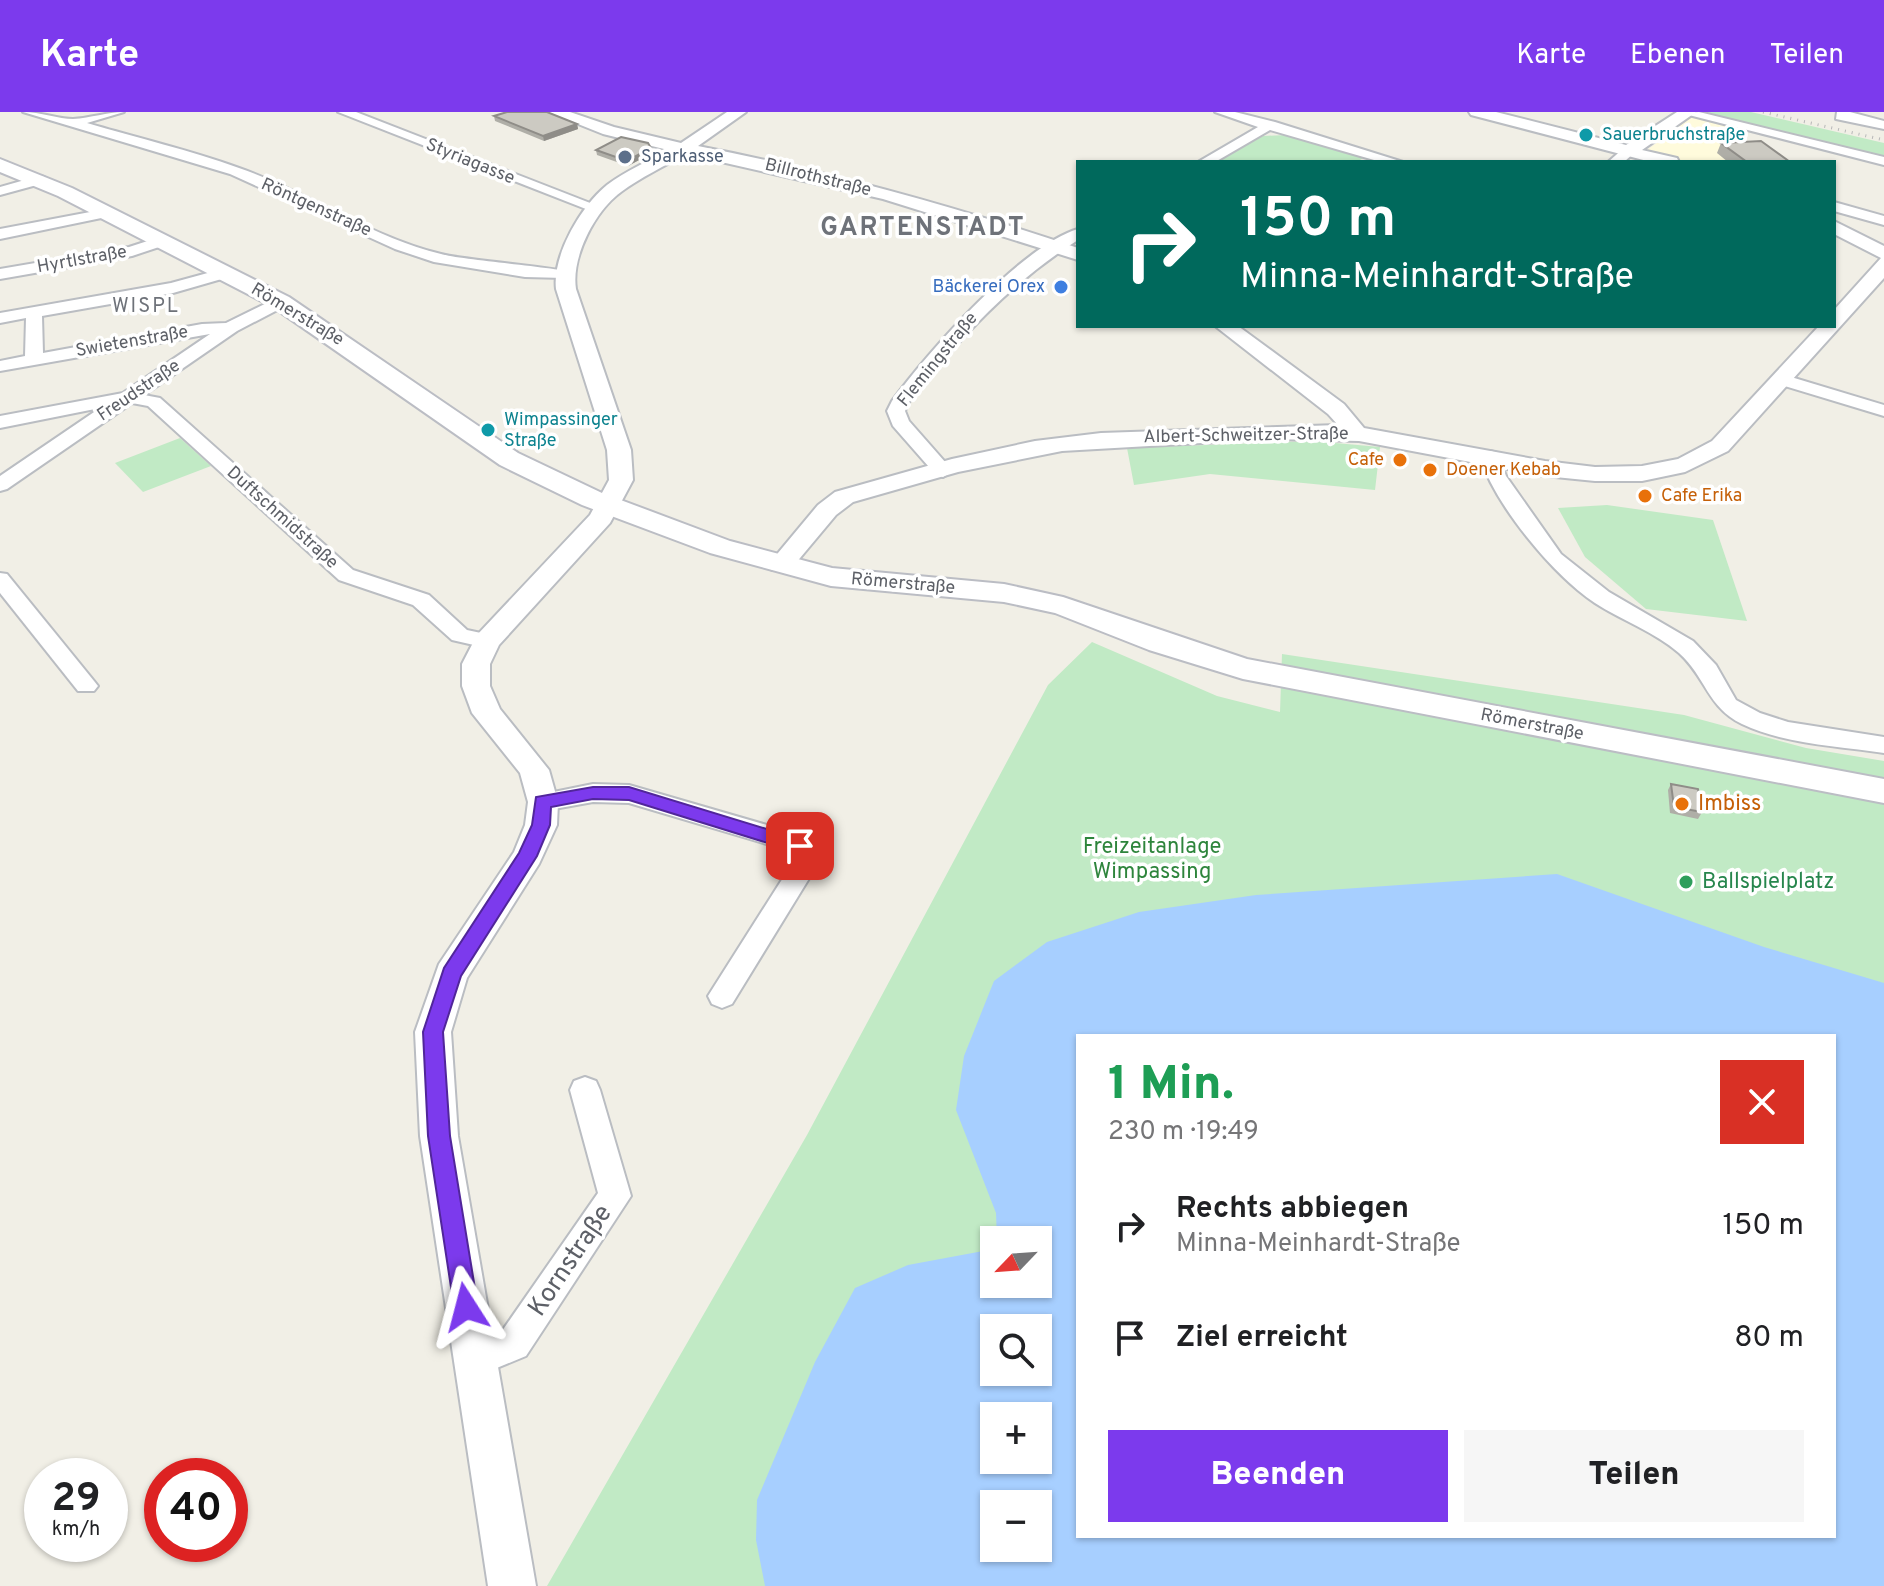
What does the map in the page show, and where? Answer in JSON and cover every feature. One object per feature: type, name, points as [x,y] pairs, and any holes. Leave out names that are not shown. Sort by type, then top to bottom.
[{"type":"main road","name":"Römerstraße","points":[[0,165],[39,180],[281,302],[509,459],[545,478],[609,506],[781,565],[831,577],[1034,598],[1090,614],[1160,643],[1243,669],[1884,791]]},
{"type":"street","name":"Röntgenstraße","points":[[29,112],[235,171],[400,246],[439,259],[510,270],[564,273]]},
{"type":"street","points":[[72,123],[118,112]]},
{"type":"street","name":"Styriagasse","points":[[344,112],[596,208]]},
{"type":"street","name":"Billrothstraße","points":[[556,112],[601,128],[844,184],[1076,253]]},
{"type":"street","points":[[512,1586],[439,1136],[433,1032],[451,974],[528,856],[541,825],[543,802],[534,770],[487,713],[476,686],[476,664],[487,641],[569,555],[609,506],[621,480],[619,450],[566,289],[564,273],[582,227],[613,189],[738,112]]},
{"type":"street","points":[[1221,112],[1389,160]]},
{"type":"street","points":[[1477,112],[1622,157],[1651,160]]},
{"type":"street","points":[[1622,157],[1687,112],[1884,161]]},
{"type":"street","points":[[1844,112],[1841,116],[1884,125]]},
{"type":"street","points":[[1209,160],[1270,125]]},
{"type":"street","points":[[0,191],[39,180]]},
{"type":"street","points":[[1836,207],[1884,221]]},
{"type":"street","points":[[0,234],[106,213]]},
{"type":"street","points":[[1836,228],[1884,253]]},
{"type":"street","name":"Flemingstraße","points":[[943,471],[900,422],[896,411],[901,401],[980,307],[1018,273],[1076,235]]},
{"type":"street","name":"Hyrtlstraße","points":[[0,274],[132,251],[163,241]]},
{"type":"street","name":"Albert-Schweitzer-Straße","points":[[1836,320],[1878,280],[1884,263]]},
{"type":"street","points":[[0,318],[173,288],[226,273]]},
{"type":"street","name":"Freudstraße","points":[[0,485],[231,327],[281,302]]},
{"type":"street","points":[[34,312],[34,360]]},
{"type":"street","name":"Swietenstraße","points":[[0,366],[202,329],[231,327]]},
{"type":"street","points":[[1228,328],[1336,409],[1357,434]]},
{"type":"street","name":"Albert-Schweitzer-Straße","points":[[781,565],[827,510],[844,497],[1064,444],[1260,433],[1357,434],[1591,474],[1629,474],[1684,465],[1699,460],[1720,446],[1828,328]]},
{"type":"street","points":[[1781,379],[1884,411]]},
{"type":"street","points":[[0,422],[130,397]]},
{"type":"street","name":"Duftschmidstraße","points":[[130,397],[154,402],[346,575],[421,600],[460,635],[487,641]]},
{"type":"street","points":[[1490,457],[1496,476],[1554,558],[1601,597],[1685,646],[1708,670],[1727,705],[1752,719],[1786,730],[1884,745]]},
{"type":"street","points":[[0,579],[86,686]]},
{"type":"street","points":[[543,802],[593,793],[629,794],[789,841],[807,852],[800,872],[722,996]]},
{"type":"street","name":"Kornstraße","points":[[475,1359],[514,1344],[615,1196],[585,1090]]},
{"type":"shaded area","points":[[1696,114],[1753,128],[1735,143],[1768,160],[1677,160],[1647,150]]},
{"type":"green space","points":[[1687,112],[1751,112],[1884,143],[1884,160]]},
{"type":"green space","points":[[1286,135],[1363,158],[1219,160],[1263,136]]},
{"type":"green space","points":[[180,438],[211,466],[143,492],[115,463]]},
{"type":"green space","points":[[1313,441],[1380,447],[1375,490],[1210,474],[1134,485],[1127,448]]},
{"type":"green space","points":[[1607,505],[1713,520],[1747,621],[1646,609],[1585,557],[1558,508]]},
{"type":"green space","name":"Freizeitanlage Wimpassing","points":[[1092,642],[1217,696],[1280,712],[1282,654],[1684,715],[1806,748],[1884,761],[1884,1586],[547,1586],[807,1135],[1048,685]]},
{"type":"water","points":[[1557,874],[1764,947],[1884,983],[1884,1586],[765,1586],[756,1540],[757,1500],[815,1362],[855,1288],[908,1265],[980,1252],[980,1298],[1052,1298],[1052,1226],[996,1226],[996,1213],[956,1110],[964,1056],[994,981],[1047,942],[1139,912],[1256,895]]},
{"type":"building","points":[[507,112],[547,112],[577,124],[543,136],[494,116]]},
{"type":"building","points":[[621,137],[648,143],[651,148],[627,161],[596,150]]},
{"type":"building","points":[[1761,141],[1787,160],[1744,160],[1721,143]]},
{"type":"building","points":[[1671,784],[1698,789],[1702,812],[1674,807]]},
{"type":"railway","points":[[1763,112],[1884,140]]},
{"type":"place","name":"Sauerbruchstraße","points":[[1586,135]]},
{"type":"place","name":"Sparkasse","points":[[625,157]]},
{"type":"place","name":"Bäckerei Orex","points":[[1061,287]]},
{"type":"place","name":"Wimpassinger Straße","points":[[488,430]]},
{"type":"place","name":"Cafe","points":[[1400,460]]},
{"type":"place","name":"Doener Kebab","points":[[1430,470]]},
{"type":"place","name":"Cafe Erika","points":[[1645,496]]},
{"type":"place","name":"Imbiss","points":[[1682,804]]},
{"type":"place","name":"Ballspielplatz","points":[[1686,882]]},
{"type":"district","name":"GARTENSTADT","points":[[923,228]]},
{"type":"district","name":"WISPL","points":[[146,307]]},
{"type":"route","points":[[466,1307],[439,1136],[433,1032],[451,974],[528,856],[541,825],[543,802],[593,793],[629,794],[800,846]]}]
